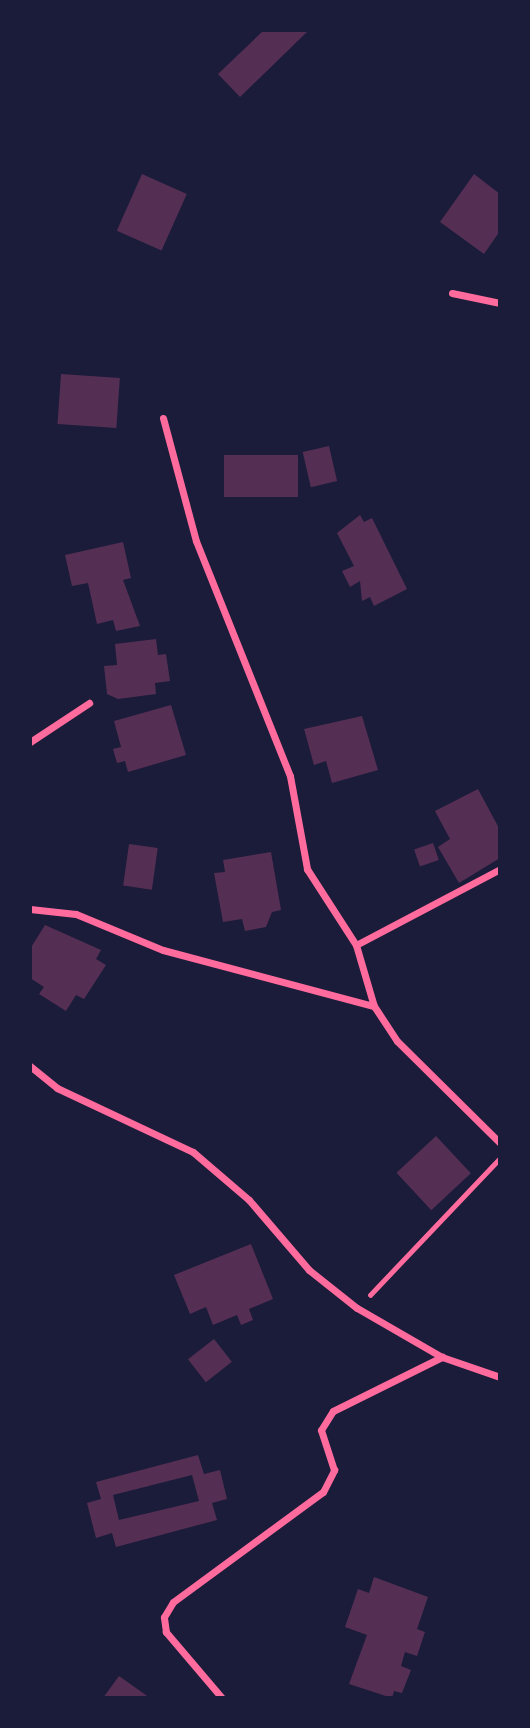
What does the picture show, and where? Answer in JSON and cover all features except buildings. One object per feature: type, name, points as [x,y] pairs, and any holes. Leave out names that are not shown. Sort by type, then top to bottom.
[{"type":"street","points":[[453,293],[500,303]]},
{"type":"street","points":[[163,418],[197,541],[290,776],[307,869],[356,945],[374,1006],[397,1041],[500,1143]]},
{"type":"street","points":[[30,742],[89,703]]},
{"type":"street","points":[[356,945],[500,869]]},
{"type":"street","points":[[30,909],[76,914],[163,950],[374,1006]]},
{"type":"street","points":[[30,1066],[57,1088],[193,1152],[248,1200],[309,1270],[357,1308],[442,1357],[500,1377]]},
{"type":"street","points":[[222,1698],[166,1632],[164,1617],[173,1602],[323,1492],[334,1470],[321,1430],[333,1411],[442,1357]]},
{"type":"path","points":[[357,1308],[500,1157]]}]
